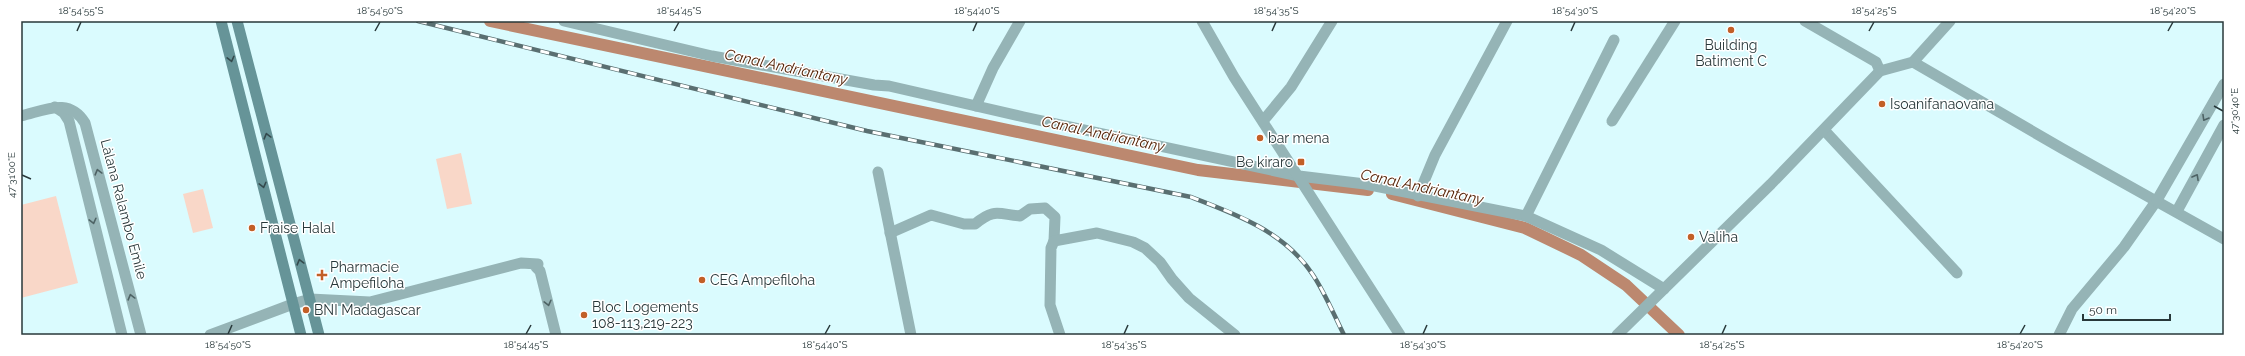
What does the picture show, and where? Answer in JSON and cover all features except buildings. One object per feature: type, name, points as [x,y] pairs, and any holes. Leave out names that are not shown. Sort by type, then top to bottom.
[{"type":"main road","points":[[221,21],[301,335]]},
{"type":"main road","points":[[237,21],[319,335]]},
{"type":"street","points":[[564,21],[712,56],[874,85],[889,86],[1299,176],[1365,184],[1418,196],[1526,216],[1601,250],[1664,289]]},
{"type":"street","points":[[976,106],[993,68],[1020,21]]},
{"type":"street","points":[[1202,21],[1263,121],[1318,204],[1400,335]]},
{"type":"street","points":[[1263,121],[1292,87],[1332,21]]},
{"type":"street","points":[[1418,196],[1435,155],[1507,21]]},
{"type":"street","points":[[1612,120],[1675,21]]},
{"type":"street","points":[[1805,21],[1876,62],[1880,71]]},
{"type":"street","points":[[1616,335],[1824,130],[1880,71],[1913,62],[1950,21]]},
{"type":"street","points":[[1526,216],[1614,40]]},
{"type":"street","points":[[1913,62],[2063,149],[2177,211],[2224,239]]},
{"type":"street","points":[[2059,335],[2072,309],[2124,247],[2157,200],[2224,84]]},
{"type":"street","points":[[21,116],[57,107],[64,113],[69,121],[122,335]]},
{"type":"street","name":"Làlana Ralambo Emile","points":[[57,107],[68,108],[79,114],[85,123],[141,335]]},
{"type":"street","points":[[2177,211],[2224,125]]},
{"type":"street","points":[[1824,130],[1957,273]]},
{"type":"street","points":[[878,172],[912,335]]},
{"type":"street","points":[[890,233],[931,215],[964,224],[975,224],[984,216],[994,212],[1020,216],[1030,210],[1045,208],[1055,217],[1054,241],[1051,248],[1050,305],[1060,335]]},
{"type":"street","points":[[1054,241],[1097,233],[1133,242],[1145,248],[1160,262],[1172,279],[1189,298],[1235,335]]},
{"type":"street","points":[[210,335],[310,299],[370,302],[521,263],[538,264],[536,267],[540,271],[556,335]]},
{"type":"shaded area","points":[[461,153],[472,204],[447,209],[436,159]]},
{"type":"shaded area","points":[[203,189],[213,228],[193,233],[183,194]]},
{"type":"shaded area","points":[[56,196],[78,283],[21,298],[21,205]]},
{"type":"waterway","name":"Canal Andriantany","points":[[490,21],[1198,170],[1368,190]]},
{"type":"waterway","name":"Canal Andriantany","points":[[1392,194],[1525,228],[1581,255],[1626,285],[1679,335]]},
{"type":"railway","points":[[418,21],[867,131],[1191,197],[1225,210],[1258,226],[1288,247],[1302,260],[1313,275],[1344,335]]},
{"type":"place","name":"Building Batiment C","points":[[1731,30]]},
{"type":"place","name":"Isoanifanaovana","points":[[1882,104]]},
{"type":"place","name":"bar mena","points":[[1260,138]]},
{"type":"place","name":"Be kiraro","points":[[1301,162]]},
{"type":"place","name":"Fraise Halal","points":[[252,228]]},
{"type":"place","name":"Valiha","points":[[1691,237]]},
{"type":"place","name":"Pharmacie Ampefiloha","points":[[322,275]]},
{"type":"place","name":"CEG Ampefiloha","points":[[702,280]]},
{"type":"place","name":"BNI Madagascar","points":[[306,310]]},
{"type":"place","name":"Bloc Logements 108-113,219-223","points":[[584,315]]}]
